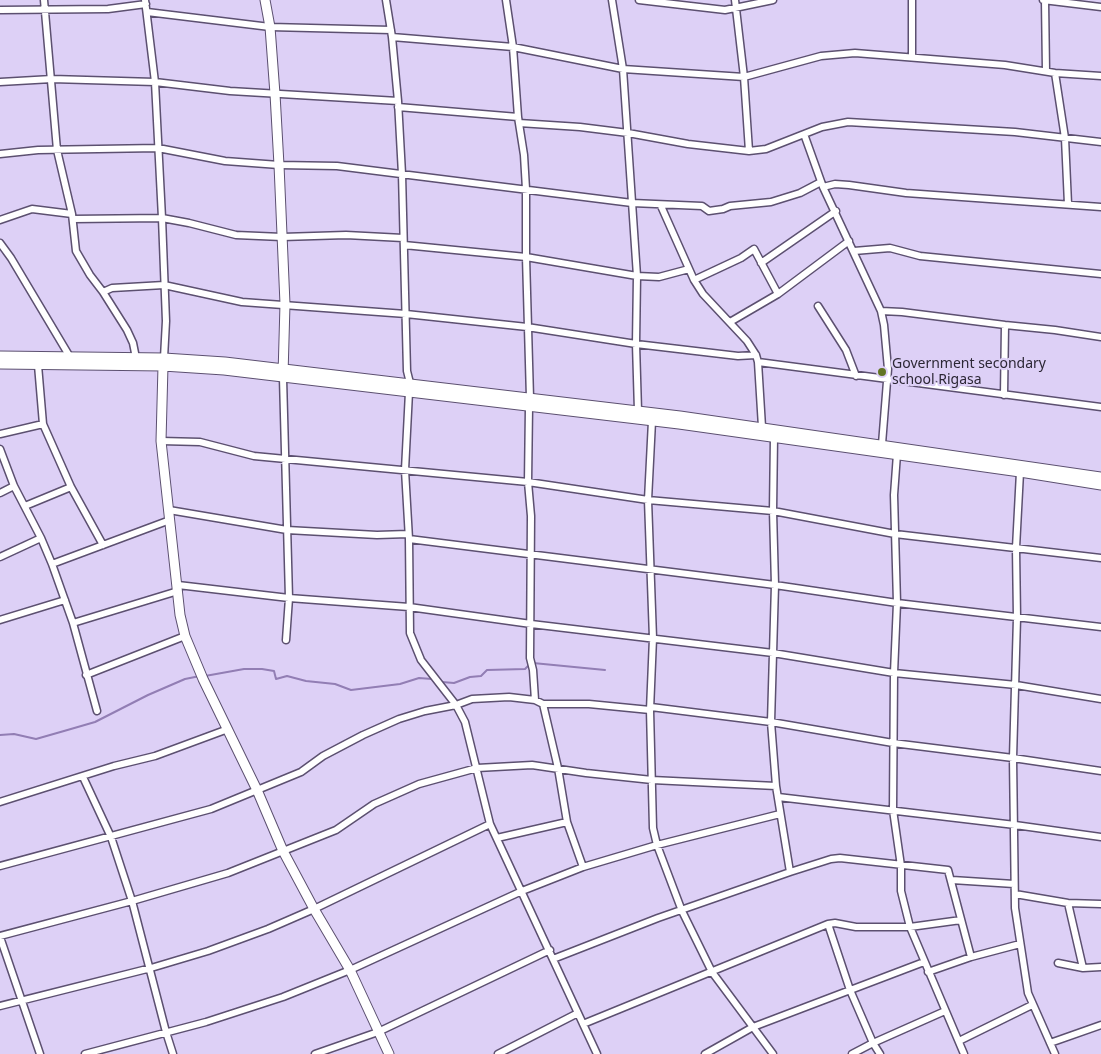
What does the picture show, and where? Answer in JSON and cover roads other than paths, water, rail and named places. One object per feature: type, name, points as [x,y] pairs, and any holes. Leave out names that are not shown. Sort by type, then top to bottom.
[{"type":"main road","points":[[265,0],[270,26],[279,165],[285,304],[284,374]]},
{"type":"main road","points":[[0,356],[70,357],[97,361],[163,362]]},
{"type":"main road","points":[[0,364],[38,365],[136,358],[224,370],[410,387],[897,454],[1101,485]]},
{"type":"main road","points":[[163,362],[161,441],[180,615],[185,636],[201,675],[257,790],[284,851],[314,909],[350,970],[389,1054]]},
{"type":"main road","points":[[529,402],[638,411],[762,427],[1101,477]]},
{"type":"street","points":[[44,0],[57,150],[72,217],[76,251],[127,330],[136,358]]},
{"type":"street","points":[[386,0],[398,104],[402,174],[407,371],[410,387],[405,470],[410,633],[415,648],[430,673],[456,705],[465,722],[490,824],[597,1054]]},
{"type":"street","points":[[506,0],[513,48],[526,189],[529,402],[528,482],[531,516],[530,658],[533,670],[535,700]]},
{"type":"street","points":[[612,0],[623,69],[628,133],[637,276],[636,344],[638,411]]},
{"type":"street","points":[[639,0],[725,10],[735,3],[773,0]]},
{"type":"street","points":[[912,0],[912,57]]},
{"type":"street","points":[[1046,71],[1043,0],[1101,7]]},
{"type":"street","points":[[0,10],[108,9],[145,2],[155,82],[162,218],[166,321],[163,362]]},
{"type":"street","points":[[735,3],[744,78],[749,152]]},
{"type":"street","points":[[147,12],[270,26],[391,33],[513,48],[623,69],[744,78],[822,56],[855,53],[1005,65],[1055,73],[1101,76]]},
{"type":"street","points":[[1055,73],[1065,138],[1068,204]]},
{"type":"street","points":[[0,82],[52,79],[155,82],[230,91],[398,104],[580,126],[749,152],[766,149],[822,127],[848,122],[1006,131],[1101,142]]},
{"type":"street","points":[[804,134],[822,184],[881,311],[888,370],[882,444]]},
{"type":"street","points":[[0,154],[38,150],[158,148],[225,161],[279,165],[338,166],[632,203],[661,206],[702,206],[709,211],[737,205],[771,202],[822,184],[849,185],[906,193],[1101,207]]},
{"type":"street","points":[[661,206],[694,280],[703,294],[747,341],[756,354],[762,427]]},
{"type":"street","points":[[0,220],[32,209],[72,217],[162,218],[236,235],[282,237],[346,235],[526,257],[637,276],[659,276],[689,269]]},
{"type":"street","points":[[761,263],[836,211]]},
{"type":"street","points":[[730,322],[778,294],[849,241]]},
{"type":"street","points":[[0,243],[11,258],[70,357]]},
{"type":"street","points":[[854,251],[890,248],[920,256],[1101,274]]},
{"type":"street","points":[[694,280],[741,258],[754,249],[778,294]]},
{"type":"street","points":[[104,292],[112,288],[164,285],[242,302],[406,314],[527,327],[636,344],[738,356],[756,354]]},
{"type":"street","points":[[818,306],[846,350],[856,376]]},
{"type":"street","points":[[881,311],[1055,330],[1101,337]]},
{"type":"street","points":[[1004,395],[1005,326]]},
{"type":"street","points":[[758,362],[1101,407]]},
{"type":"street","points":[[38,365],[43,424],[71,487],[103,545]]},
{"type":"street","points":[[284,374],[284,458],[289,598],[286,640]]},
{"type":"street","points":[[652,421],[648,500],[652,570],[651,709],[653,828],[657,845],[682,911],[712,972],[773,1054]]},
{"type":"street","points":[[0,434],[43,424]]},
{"type":"street","points":[[774,437],[775,585],[770,722],[776,786],[790,872]]},
{"type":"street","points":[[161,441],[200,442],[254,456],[528,482],[648,500],[773,511],[895,534],[1101,558]]},
{"type":"street","points":[[0,449],[14,486],[41,538],[66,600],[97,711]]},
{"type":"street","points":[[897,454],[894,495],[897,603],[894,673],[893,810],[901,891],[910,927],[964,1054]]},
{"type":"street","points":[[1020,472],[1016,548],[1017,618],[1013,758],[1014,884],[1020,944],[1028,993],[1055,1054]]},
{"type":"street","points":[[0,493],[14,486]]},
{"type":"street","points":[[25,506],[71,487]]},
{"type":"street","points":[[169,510],[287,530],[408,536],[897,603],[1101,627]]},
{"type":"street","points":[[52,564],[170,520]]},
{"type":"street","points":[[0,557],[41,538]]},
{"type":"street","points":[[73,623],[178,588],[409,607],[531,624],[773,653],[894,673],[1016,686],[1101,699]]},
{"type":"street","points":[[0,620],[66,600]]},
{"type":"street","points":[[86,675],[185,636]]},
{"type":"street","points":[[0,866],[211,809],[301,772],[323,756],[399,719],[425,711],[456,705],[472,699],[509,697],[535,700],[543,704],[589,704],[770,722],[893,744],[1013,758],[1101,771]]},
{"type":"street","points":[[543,704],[558,768],[567,822],[583,868]]},
{"type":"street","points":[[0,802],[114,766],[155,756],[228,729]]},
{"type":"street","points":[[40,1054],[0,936],[228,873],[336,830],[374,804],[418,784],[476,768],[532,765],[652,780],[776,786]]},
{"type":"street","points":[[83,777],[111,837],[132,901],[173,1054]]},
{"type":"street","points":[[778,797],[1101,837]]},
{"type":"street","points":[[85,1054],[246,1009],[350,970],[522,891],[583,868],[657,845],[780,814]]},
{"type":"street","points":[[497,838],[567,822]]},
{"type":"street","points":[[0,1006],[151,968],[208,951],[268,929],[314,909],[490,824]]},
{"type":"street","points":[[553,959],[627,930],[790,872],[840,858],[948,870],[970,957]]},
{"type":"street","points":[[952,880],[1014,884]]},
{"type":"street","points":[[1015,894],[1068,903],[1101,904]]},
{"type":"street","points":[[1068,903],[1083,968]]},
{"type":"street","points":[[583,1024],[828,924],[835,923],[856,927],[910,927],[961,920]]},
{"type":"street","points":[[828,924],[850,990],[880,1054]]},
{"type":"street","points":[[928,972],[970,957],[1020,944]]},
{"type":"street","points":[[315,1054],[378,1032],[550,950]]},
{"type":"street","points":[[704,1054],[753,1027],[924,962]]},
{"type":"street","points":[[1058,962],[1083,968],[1101,967]]},
{"type":"street","points":[[959,1041],[1032,1005]]},
{"type":"street","points":[[852,1054],[873,1042],[945,1011]]},
{"type":"street","points":[[498,1054],[578,1013]]},
{"type":"street","points":[[1050,1043],[1101,1025]]},
{"type":"waterway","points":[[533,663],[605,670]]},
{"type":"waterway","points":[[442,682],[454,683],[470,677],[481,676],[487,670],[525,669],[529,665]]},
{"type":"waterway","points":[[205,676],[244,669],[262,669],[274,671],[276,679],[287,676],[306,681],[335,684],[351,690],[400,684],[419,678],[432,679]]},
{"type":"waterway","points":[[0,735],[14,734],[36,739],[95,722],[148,695],[185,679],[200,676]]},
{"type":"place","name":"Government secondary school Rigasa","points":[[882,372]]}]
